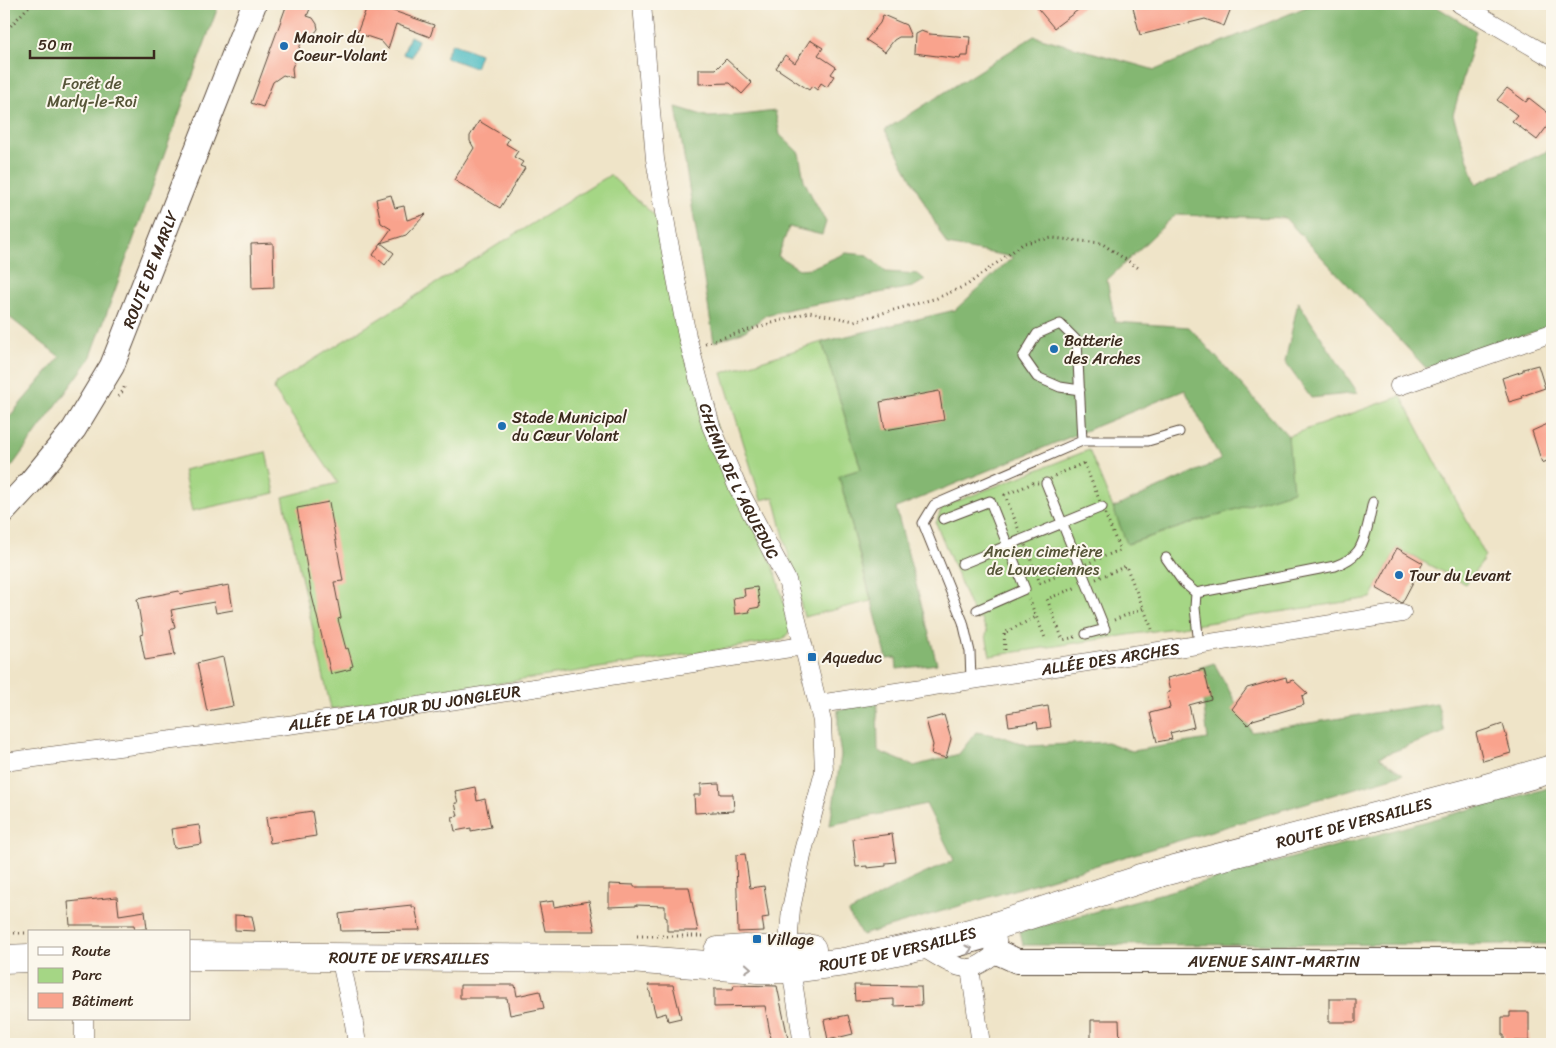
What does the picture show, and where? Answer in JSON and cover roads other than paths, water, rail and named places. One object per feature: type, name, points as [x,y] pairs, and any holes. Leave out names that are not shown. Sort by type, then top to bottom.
[{"type":"main road","name":"ROUTE DE MARLY","points":[[4,511],[74,430],[112,366],[254,4]]},
{"type":"main road","name":"ROUTE DE VERSAILLES","points":[[790,960],[844,962],[930,952],[1157,874],[1552,769]]},
{"type":"main road","name":"ROUTE DE VERSAILLES","points":[[190,956],[630,959],[758,968],[850,946],[991,932]]},
{"type":"main road","name":"AVENUE SAINT-MARTIN","points":[[991,932],[1017,961],[1552,961]]},
{"type":"main road","points":[[4,959],[28,958]]},
{"type":"street","name":"CHEMIN DE L'AQUEDUC","points":[[642,4],[655,159],[668,242],[690,347],[710,426],[736,486],[787,580],[822,721],[824,772],[803,850],[792,909],[790,960],[803,1044]]},
{"type":"street","points":[[1460,4],[1552,58]]},
{"type":"street","points":[[1399,386],[1552,334]]},
{"type":"street","name":"ALLÉE DES ARCHES","points":[[818,704],[1402,613]]},
{"type":"street","name":"ALLÉE DE LA TOUR DU JONGLEUR","points":[[4,762],[340,718],[803,646]]},
{"type":"street","points":[[930,952],[954,966],[970,968],[987,960],[991,932]]},
{"type":"street","points":[[340,958],[357,1044]]},
{"type":"street","points":[[970,968],[982,1044]]},
{"type":"street","points":[[84,1020],[84,1044]]},
{"type":"lane","points":[[1080,390],[1060,387],[1037,377],[1023,358],[1036,334],[1060,324],[1077,341],[1080,390],[1082,441]]},
{"type":"lane","points":[[971,680],[970,652],[964,622],[923,523],[934,505],[1082,441],[1148,441],[1179,432]]},
{"type":"lane","points":[[1046,484],[1106,629],[1086,634]]},
{"type":"lane","points":[[943,519],[990,501],[1025,589],[977,610]]},
{"type":"lane","points":[[1196,593],[1335,566],[1347,561],[1357,552],[1373,502]]},
{"type":"lane","points":[[962,564],[1102,507]]},
{"type":"lane","points":[[1166,558],[1183,582],[1196,593]]},
{"type":"lane","points":[[1196,593],[1195,608],[1199,644]]},
{"type":"water","points":[[410,36],[418,40],[412,57],[403,54]]},
{"type":"water","points":[[452,43],[480,54],[475,68],[445,57]]},
{"type":"place","name":"Manoir du Coeur-Volant","points":[[284,46]]},
{"type":"place","name":"Batterie des Arches","points":[[1054,349]]},
{"type":"place","name":"Stade Municipal du Cœur Volant","points":[[502,426]]},
{"type":"place","name":"Tour du Levant","points":[[1399,575]]},
{"type":"place","name":"Aqueduc","points":[[812,657]]},
{"type":"place","name":"Village","points":[[757,939]]},
{"type":"park label","name":"Forêt de Marly-le-Roi","points":[[92,92]]},
{"type":"park label","name":"Ancien cimetière de Louveciennes","points":[[1043,560]]}]
